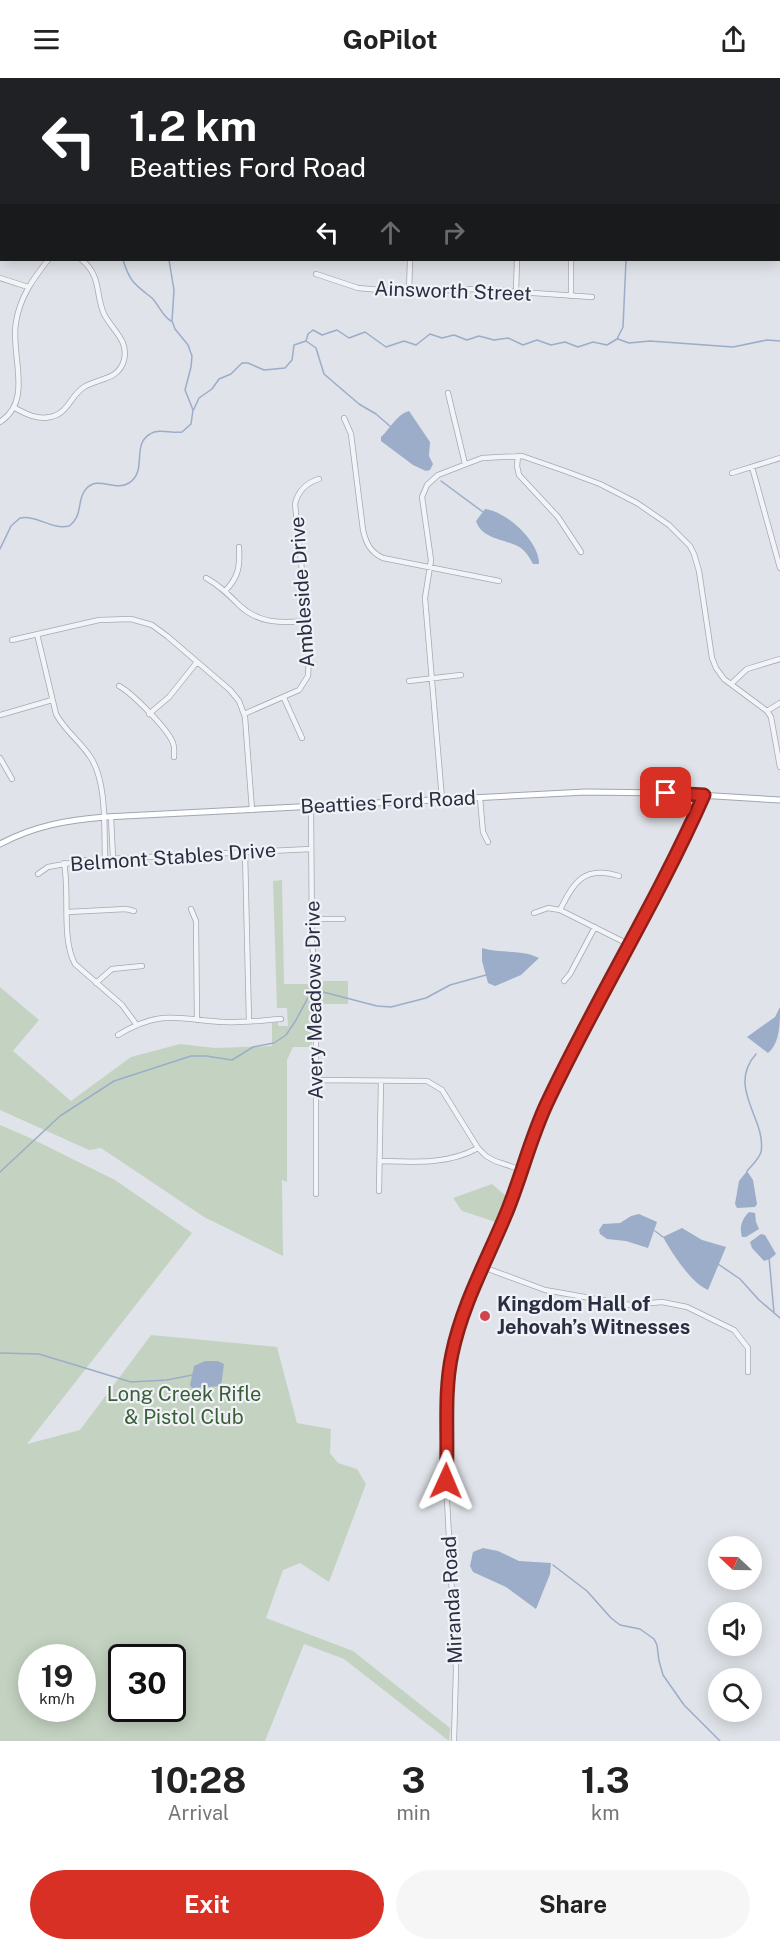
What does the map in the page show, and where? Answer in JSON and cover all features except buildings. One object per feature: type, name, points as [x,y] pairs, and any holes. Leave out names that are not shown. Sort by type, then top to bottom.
[{"type":"main road","name":"Beatties Ford Road","points":[[0,844],[53,823],[108,817],[586,792],[704,795],[780,800]]},
{"type":"street","points":[[0,422],[15,408],[19,390],[15,327],[19,309],[28,287],[47,261]]},
{"type":"street","points":[[15,408],[39,418],[57,415],[79,391],[112,376],[122,365],[125,351],[123,342],[104,314],[94,275],[83,261]]},
{"type":"street","points":[[409,292],[410,261]]},
{"type":"street","points":[[516,292],[517,261]]},
{"type":"street","points":[[571,261],[571,296]]},
{"type":"street","name":"Ainsworth Street","points":[[316,274],[358,288],[409,292],[470,289],[592,297]]},
{"type":"street","points":[[0,278],[28,287]]},
{"type":"street","points":[[448,393],[465,465]]},
{"type":"street","points":[[344,418],[351,434],[363,530],[372,551],[383,558],[499,581]]},
{"type":"street","points":[[442,800],[425,598],[431,568],[423,505],[424,490],[429,482],[438,475],[494,456],[518,456],[544,463],[609,488],[657,516],[690,546],[699,571],[714,664],[719,673],[767,711],[771,717],[780,767]]},
{"type":"street","points":[[518,456],[519,475],[558,517],[581,552]]},
{"type":"street","points":[[732,472],[780,458]]},
{"type":"street","points":[[752,467],[780,568]]},
{"type":"street","name":"Ambleside Drive","points":[[244,714],[302,688],[308,676],[306,621],[295,504],[303,488],[319,479]]},
{"type":"street","points":[[225,591],[240,571],[240,547]]},
{"type":"street","points":[[207,578],[225,591],[243,609],[263,620],[278,623],[306,621]]},
{"type":"street","points":[[12,640],[99,620],[118,618],[131,619],[158,629],[234,695],[244,714],[252,810]]},
{"type":"street","points":[[37,634],[52,700],[61,723],[94,764],[108,817],[113,858]]},
{"type":"street","points":[[731,684],[747,669],[780,659]]},
{"type":"street","points":[[149,714],[169,698],[197,662]]},
{"type":"street","points":[[409,681],[461,675]]},
{"type":"street","points":[[119,686],[125,689],[169,734],[174,746],[174,757]]},
{"type":"street","points":[[284,698],[302,738]]},
{"type":"street","points":[[0,715],[52,700]]},
{"type":"street","points":[[767,711],[780,703]]},
{"type":"street","points":[[0,758],[12,779]]},
{"type":"street","name":"Miranda Road","points":[[453,1741],[456,1670],[446,1481],[447,1395],[452,1353],[459,1327],[506,1214],[547,1103],[704,795]]},
{"type":"street","points":[[480,798],[483,836],[488,842]]},
{"type":"street","name":"Avery Meadows Drive","points":[[311,806],[312,944],[316,977],[316,1194]]},
{"type":"street","points":[[105,858],[108,817]]},
{"type":"street","name":"Belmont Stables Drive","points":[[38,874],[48,867],[64,863],[105,858],[311,849]]},
{"type":"street","points":[[245,852],[249,1021]]},
{"type":"street","points":[[64,863],[68,949],[72,959],[122,1005],[136,1024]]},
{"type":"street","points":[[560,910],[572,888],[581,878],[594,873],[619,876]]},
{"type":"street","points":[[534,913],[548,908],[560,910],[628,944]]},
{"type":"street","points":[[68,912],[126,909],[134,911]]},
{"type":"street","points":[[191,909],[195,921],[197,1020]]},
{"type":"street","points":[[312,919],[343,919]]},
{"type":"street","points":[[564,981],[595,927]]},
{"type":"street","points":[[96,983],[112,969],[142,966]]},
{"type":"street","points":[[118,1035],[136,1024],[159,1018],[233,1022],[281,1019]]},
{"type":"street","points":[[316,1080],[427,1081],[442,1090],[478,1148],[486,1156],[522,1170]]},
{"type":"street","points":[[379,1191],[381,1081]]},
{"type":"street","points":[[380,1161],[445,1160],[478,1148]]},
{"type":"street","points":[[483,1267],[544,1290],[630,1305],[662,1302],[687,1307],[734,1330],[748,1348],[748,1372]]},
{"type":"green space","points":[[282,880],[284,984],[313,984],[312,1047],[293,1047],[287,1060],[287,1182],[282,1180],[283,1256],[204,1217],[101,1148],[89,1150],[0,1110],[0,987],[39,1020],[13,1051],[71,1101],[131,1057],[180,1044],[215,1048],[272,1046],[272,1023],[278,1022],[278,1026],[288,1026],[287,1008],[277,1008],[273,881]]},
{"type":"green space","points":[[322,981],[348,981],[348,1004],[322,1004]]},
{"type":"green space","name":"Long Creek Rifle & Pistol Club","points":[[0,1125],[115,1180],[192,1233],[27,1444],[80,1430],[151,1335],[277,1347],[297,1423],[331,1429],[330,1453],[338,1463],[357,1469],[366,1484],[329,1582],[300,1563],[283,1570],[266,1618],[353,1651],[450,1728],[449,1741],[344,1659],[304,1644],[265,1741],[0,1741]]},
{"type":"green space","points":[[492,1184],[506,1196],[496,1222],[462,1211],[453,1198]]},
{"type":"water","points":[[409,411],[430,442],[429,456],[433,464],[430,470],[426,471],[413,465],[381,441],[381,437],[397,418]]},
{"type":"water","points":[[485,509],[512,521],[528,537],[538,555],[539,564],[533,564],[521,548],[489,536],[479,527],[476,521]]},
{"type":"water","points":[[482,948],[526,953],[539,958],[521,975],[495,986],[488,983],[482,961]]},
{"type":"water","points":[[780,1007],[777,1039],[768,1053],[747,1037],[775,1017]]},
{"type":"water","points":[[747,1171],[753,1180],[757,1204],[755,1207],[737,1208],[735,1204],[739,1181]]},
{"type":"water","points":[[749,1212],[755,1213],[759,1229],[742,1237],[742,1223]]},
{"type":"water","points":[[639,1214],[657,1222],[648,1248],[626,1241],[607,1239],[600,1234],[599,1230],[603,1224],[620,1223]]},
{"type":"water","points":[[682,1228],[702,1240],[726,1247],[708,1290],[689,1274],[663,1237]]},
{"type":"water","points":[[761,1234],[765,1235],[776,1254],[764,1261],[752,1248],[750,1242]]},
{"type":"water","points":[[205,1361],[218,1361],[224,1364],[221,1386],[192,1388],[190,1385],[194,1366]]},
{"type":"water","points":[[483,1548],[498,1551],[519,1561],[551,1563],[550,1574],[536,1609],[506,1587],[473,1572],[470,1566],[473,1552]]},
{"type":"waterway","points":[[123,261],[133,282],[152,298],[171,321]]},
{"type":"waterway","points":[[0,549],[11,526],[20,518],[62,527],[69,526],[77,517],[83,493],[91,485],[101,483],[118,486],[129,483],[135,478],[144,439],[157,431],[182,432],[191,424],[193,410],[185,390],[192,356],[188,345],[175,329],[172,321],[174,290],[169,261]]},
{"type":"waterway","points":[[306,341],[308,334],[313,330],[322,335],[337,330],[349,338],[365,332],[386,347],[404,341],[416,345],[430,334],[442,338],[454,335],[467,340],[479,336],[494,340],[508,338],[523,345],[537,340],[551,345],[565,342],[578,347],[593,342],[607,345],[617,339],[623,327],[626,261]]},
{"type":"waterway","points":[[618,339],[629,343],[650,341],[733,347],[767,340],[780,341]]},
{"type":"waterway","points":[[194,409],[199,398],[212,389],[219,379],[231,374],[242,363],[248,363],[264,370],[285,368],[292,360],[294,345],[306,341],[316,348],[324,374],[359,404],[376,414],[391,427]]},
{"type":"waterway","points":[[441,481],[483,512]]},
{"type":"waterway","points":[[323,992],[377,1006],[391,1007],[426,998],[450,985],[486,975]]},
{"type":"waterway","points":[[0,1172],[60,1116],[114,1081],[191,1056],[232,1060],[253,1047],[274,1043],[286,1035],[311,992]]},
{"type":"waterway","points":[[747,1171],[761,1152],[759,1128],[746,1091],[745,1079],[748,1067],[756,1054]]},
{"type":"waterway","points":[[655,1231],[663,1237]]},
{"type":"waterway","points":[[769,1257],[774,1313]]},
{"type":"waterway","points":[[718,1264],[740,1279],[780,1318]]},
{"type":"waterway","points":[[0,1353],[39,1354],[131,1382],[167,1380],[192,1375]]},
{"type":"waterway","points":[[553,1565],[587,1591],[620,1625],[640,1629],[654,1639],[663,1675],[684,1705],[720,1741]]},
{"type":"place","name":"Kingdom Hall of Jehovah’s Witnesses","points":[[485,1316]]},
{"type":"route","points":[[446,1481],[449,1371],[462,1318],[506,1214],[547,1103],[704,795],[666,793]]}]
